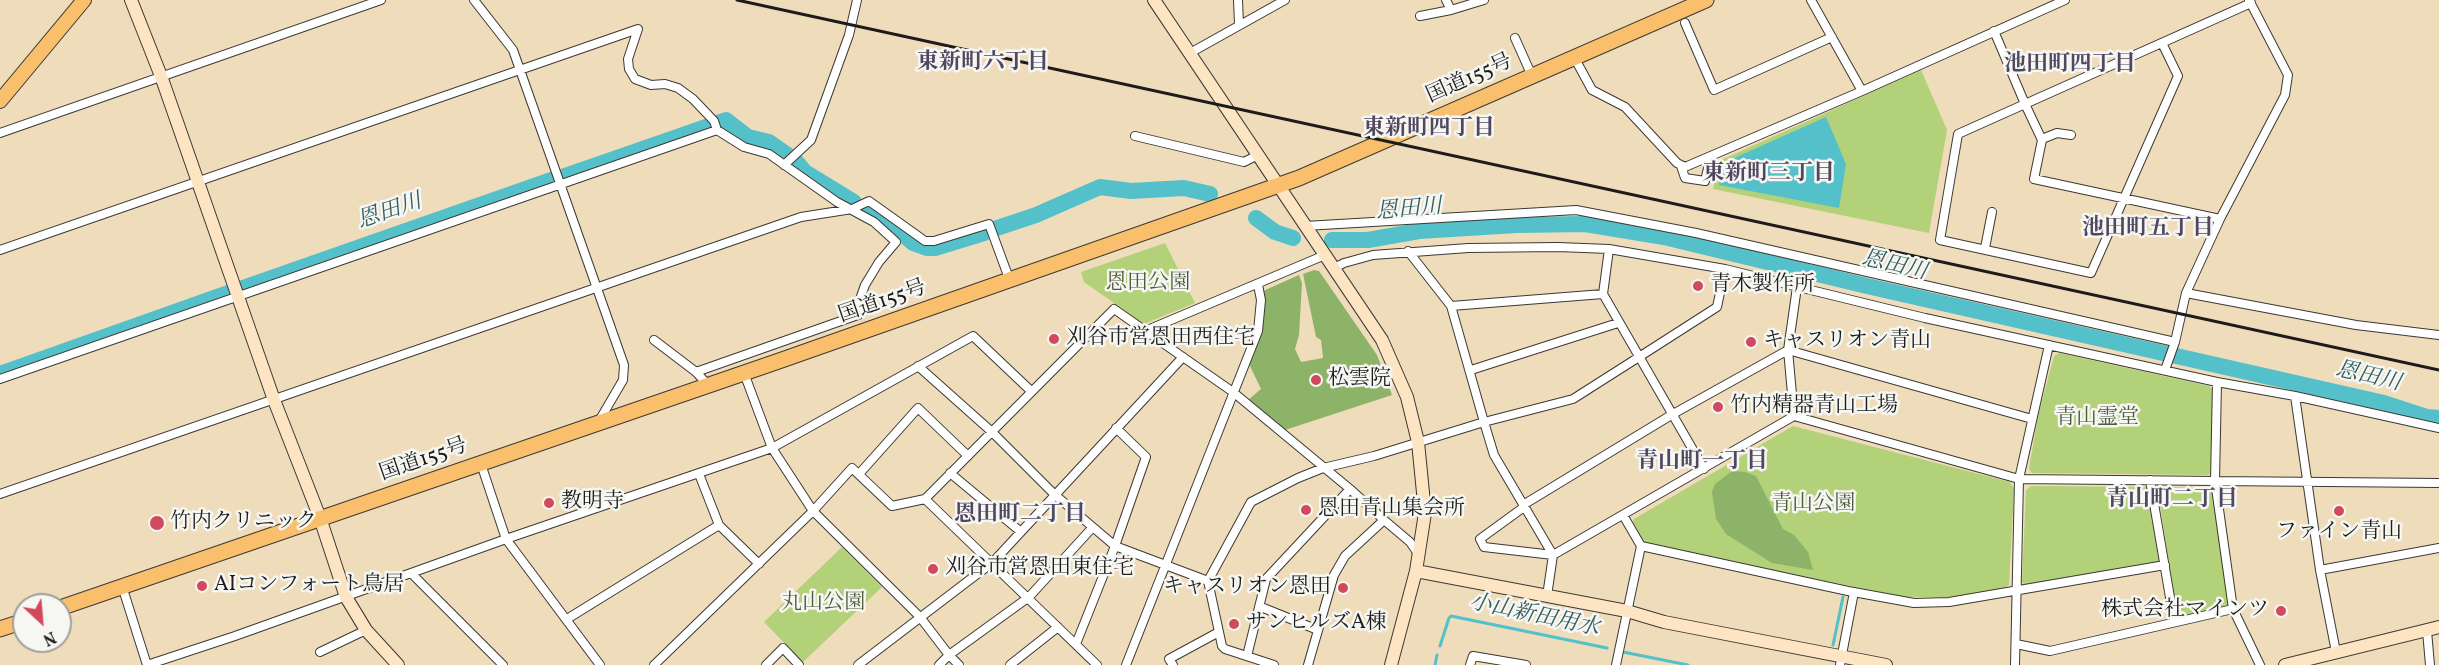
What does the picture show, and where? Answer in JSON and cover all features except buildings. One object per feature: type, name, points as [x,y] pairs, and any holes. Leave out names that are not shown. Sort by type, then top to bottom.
[{"type":"highway","name":"国道155号","points":[[72,604],[1010,281],[1278,185],[1706,0]]},
{"type":"main road","points":[[0,101],[84,0]]},
{"type":"street","points":[[130,0],[161,76],[237,296],[320,518],[346,597],[366,630],[398,665]]},
{"type":"street","points":[[0,133],[381,0]]},
{"type":"street","points":[[474,0],[513,50],[625,372],[624,380],[599,422]]},
{"type":"street","points":[[784,165],[811,140],[849,35],[857,0]]},
{"type":"street","points":[[1154,0],[1382,340],[1410,407],[1419,442],[1425,513],[1416,571],[1391,665]]},
{"type":"street","points":[[1239,0],[1239,24]]},
{"type":"street","points":[[1190,53],[1285,0]]},
{"type":"street","points":[[1446,0],[1451,10]]},
{"type":"street","points":[[1420,16],[1484,0]]},
{"type":"street","points":[[1811,0],[1862,91]]},
{"type":"street","points":[[1681,166],[1711,156],[1862,91],[2065,0]]},
{"type":"street","points":[[2162,43],[2178,76],[2091,273],[1940,240],[1958,134],[2250,2],[2288,75],[2285,95],[2220,219],[2186,292],[2175,342],[2165,370]]},
{"type":"street","points":[[1685,23],[1714,90],[1832,37]]},
{"type":"street","points":[[0,250],[638,29],[628,59],[629,69],[635,79],[651,85],[665,84],[678,88],[693,99],[716,126],[744,147],[769,154],[874,222],[896,242],[879,262],[866,285],[858,302],[858,315],[696,372]]},
{"type":"street","points":[[1994,31],[2042,139],[2034,179],[2220,219]]},
{"type":"street","points":[[1515,38],[1532,76]]},
{"type":"street","points":[[1574,57],[1592,90],[1625,107],[1681,166],[1685,178],[1706,181],[1711,156]]},
{"type":"street","points":[[0,379],[716,126]]},
{"type":"street","points":[[2042,139],[2057,133],[2071,135]]},
{"type":"street","points":[[1136,136],[1244,162],[1258,154]]},
{"type":"street","points":[[0,494],[801,217],[852,209],[869,201],[925,241],[934,241],[989,224],[1010,281]]},
{"type":"street","points":[[1305,226],[1576,210],[1696,233],[2175,342]]},
{"type":"street","points":[[1985,248],[1992,212]]},
{"type":"street","points":[[1334,268],[1373,255],[1408,251],[1558,247],[1610,249],[1725,269],[1924,318],[2439,428]]},
{"type":"street","points":[[1610,249],[1603,294],[1704,469]]},
{"type":"street","points":[[1408,251],[1451,306],[1494,455],[1553,555],[1547,596]]},
{"type":"street","points":[[1145,331],[1325,255]]},
{"type":"street","points":[[1274,665],[1225,649],[1219,643],[1208,581],[1251,502],[1323,468],[1374,456],[1484,422],[1572,399],[1717,307],[1725,269]]},
{"type":"street","points":[[1126,665],[1258,332],[1261,300],[1258,285]]},
{"type":"street","points":[[1794,416],[1788,350],[1797,287]]},
{"type":"street","points":[[2186,292],[2356,325],[2439,335]]},
{"type":"street","points":[[1451,306],[1603,294]]},
{"type":"street","points":[[654,665],[759,564],[852,468],[892,506],[925,499],[1114,309],[1233,392],[1350,489],[1410,542],[1419,555]]},
{"type":"street","points":[[1471,370],[1618,323]]},
{"type":"street","points":[[122,586],[147,665],[772,448],[973,336],[1031,391]]},
{"type":"street","points":[[654,340],[696,372],[708,385]]},
{"type":"street","points":[[2015,665],[2019,478],[2049,345]]},
{"type":"street","points":[[2032,419],[1788,350],[1673,414],[1523,506],[1480,538],[1484,547],[1553,555],[1794,416],[2019,478],[2439,483]]},
{"type":"street","points":[[858,665],[993,562],[1183,357]]},
{"type":"street","points":[[918,366],[992,432],[1054,494],[1115,546],[1208,581]]},
{"type":"street","points":[[744,373],[772,448],[813,510],[920,617],[959,665]]},
{"type":"street","points":[[2217,382],[2215,481],[2233,609],[2260,665]]},
{"type":"street","points":[[2295,396],[2320,570],[2336,652]]},
{"type":"street","points":[[859,474],[918,408],[968,456]]},
{"type":"street","points":[[1076,644],[1115,546],[1146,457],[1116,428]]},
{"type":"street","points":[[481,464],[506,539],[600,665]]},
{"type":"street","points":[[950,473],[1021,532]]},
{"type":"street","points":[[699,474],[719,525],[759,564]]},
{"type":"street","points":[[2150,480],[2174,621]]},
{"type":"street","points":[[1247,656],[1261,607],[1266,579],[1350,489]]},
{"type":"street","points":[[925,499],[1029,597],[1093,664]]},
{"type":"street","points":[[1617,665],[1641,546],[1623,515]]},
{"type":"street","points":[[1308,665],[1334,575],[1345,556],[1384,520]]},
{"type":"street","points":[[567,619],[719,525]]},
{"type":"street","points":[[939,665],[949,655],[1029,597],[1092,528]]},
{"type":"street","points":[[1641,546],[1914,603],[1949,602],[2165,565]]},
{"type":"street","points":[[2320,570],[2439,548]]},
{"type":"street","points":[[1416,571],[1627,611],[1664,622],[1841,660],[1886,665]]},
{"type":"street","points":[[412,574],[502,665]]},
{"type":"street","points":[[1841,660],[1854,592]]},
{"type":"street","points":[[1261,607],[1318,630]]},
{"type":"street","points":[[2016,644],[2050,651],[2233,609]]},
{"type":"street","points":[[1010,665],[1058,627]]},
{"type":"street","points":[[2285,665],[2433,629],[2430,665]]},
{"type":"street","points":[[320,652],[366,630]]},
{"type":"street","points":[[1173,665],[1169,658],[1217,633]]},
{"type":"street","points":[[766,665],[783,648],[799,665]]},
{"type":"street","points":[[1470,665],[1473,656],[1526,665]]},
{"type":"green space","points":[[1921,70],[1947,130],[1929,233],[1713,189],[1719,161]]},
{"type":"green space","name":"恩田公園","points":[[1165,243],[1195,303],[1144,324],[1084,282],[1081,272]]},
{"type":"green space","name":"松雲院","points":[[1314,270],[1319,271],[1377,355],[1392,395],[1285,430],[1248,400],[1261,389],[1249,364],[1262,332],[1263,291],[1299,275],[1302,283],[1299,335],[1295,349],[1301,362],[1323,358],[1321,340],[1316,337],[1303,274]]},
{"type":"green space","name":"青山霊堂","points":[[2059,353],[2209,386],[2213,390],[2212,472],[2208,475],[2032,473],[2029,469],[2038,416],[2054,356]]},
{"type":"green space","name":"青山公園","points":[[1793,426],[2010,482],[2014,489],[2009,585],[2003,589],[1950,597],[1905,597],[1642,544],[1632,525],[1634,519]]},
{"type":"green space","points":[[1732,471],[1756,476],[1783,529],[1794,535],[1808,552],[1813,570],[1772,563],[1726,534],[1716,519],[1712,492],[1715,484]]},
{"type":"green space","name":"青山霊堂","points":[[2031,486],[2146,487],[2160,558],[2158,563],[2025,585],[2022,582],[2026,490]]},
{"type":"green space","name":"青山霊堂","points":[[2161,487],[2210,488],[2213,492],[2229,602],[2227,607],[2180,617],[2177,615],[2158,491]]},
{"type":"green space","name":"丸山公園","points":[[842,547],[882,587],[803,662],[764,622]]},
{"type":"water","points":[[1826,117],[1846,164],[1839,208],[1719,185],[1723,163]]},
{"type":"waterway","name":"恩田川","points":[[562,177],[726,120],[748,137],[769,142],[789,156]]},
{"type":"waterway","name":"恩田川","points":[[793,158],[805,172],[854,202]]},
{"type":"waterway","name":"恩田川","points":[[240,289],[554,179]]},
{"type":"waterway","name":"恩田川","points":[[997,228],[1036,215],[1100,187],[1131,191],[1184,188],[1210,194]]},
{"type":"waterway","name":"恩田川","points":[[865,208],[883,217],[913,243],[927,248],[935,248],[984,233]]},
{"type":"waterway","name":"恩田川","points":[[1256,218],[1275,232],[1293,238]]},
{"type":"waterway","name":"恩田川","points":[[1332,240],[1368,240],[1419,231],[1517,225],[1585,224],[1664,237],[1867,286],[2384,403],[2427,417],[2439,418]]},
{"type":"waterway","name":"恩田川","points":[[0,374],[231,292]]},
{"type":"waterway","name":"小山新田用水","points":[[1833,645],[1843,597]]},
{"type":"waterway","name":"小山新田用水","points":[[1440,646],[1451,616],[1607,648]]},
{"type":"waterway","name":"小山新田用水","points":[[1623,652],[1688,665]]},
{"type":"waterway","name":"小山新田用水","points":[[1435,665],[1437,655]]},
{"type":"railway","points":[[737,0],[2439,370]]},
{"type":"place","name":"青木製作所","points":[[1698,286]]},
{"type":"place","name":"刈谷市営恩田西住宅","points":[[1054,339]]},
{"type":"place","name":"キャスリオン青山","points":[[1751,342]]},
{"type":"place","name":"松雲院","points":[[1316,380]]},
{"type":"place","name":"竹内精器青山工場","points":[[1718,407]]},
{"type":"place","name":"教明寺","points":[[549,503]]},
{"type":"place","name":"恩田青山集会所","points":[[1306,510]]},
{"type":"place","name":"ファイン青山","points":[[2339,511]]},
{"type":"place","name":"竹内クリニック","points":[[157,523]]},
{"type":"place","name":"刈谷市営恩田東住宅","points":[[933,569]]},
{"type":"place","name":"AIコンフォート鳥居","points":[[202,586]]},
{"type":"place","name":"キャスリオン恩田","points":[[1343,588]]},
{"type":"place","name":"株式会社マインツ","points":[[2281,611]]},
{"type":"place","name":"サンヒルズA棟","points":[[1234,624]]},
{"type":"district","name":"東新町六丁目","points":[[983,64]]},
{"type":"district","name":"池田町四丁目","points":[[2070,66]]},
{"type":"district","name":"東新町四丁目","points":[[1429,130]]},
{"type":"district","name":"東新町三丁目","points":[[1769,175]]},
{"type":"district","name":"池田町五丁目","points":[[2148,230]]},
{"type":"district","name":"青山町一丁目","points":[[1702,463]]},
{"type":"district","name":"青山町二丁目","points":[[2172,501]]},
{"type":"district","name":"恩田町二丁目","points":[[1020,516]]}]
